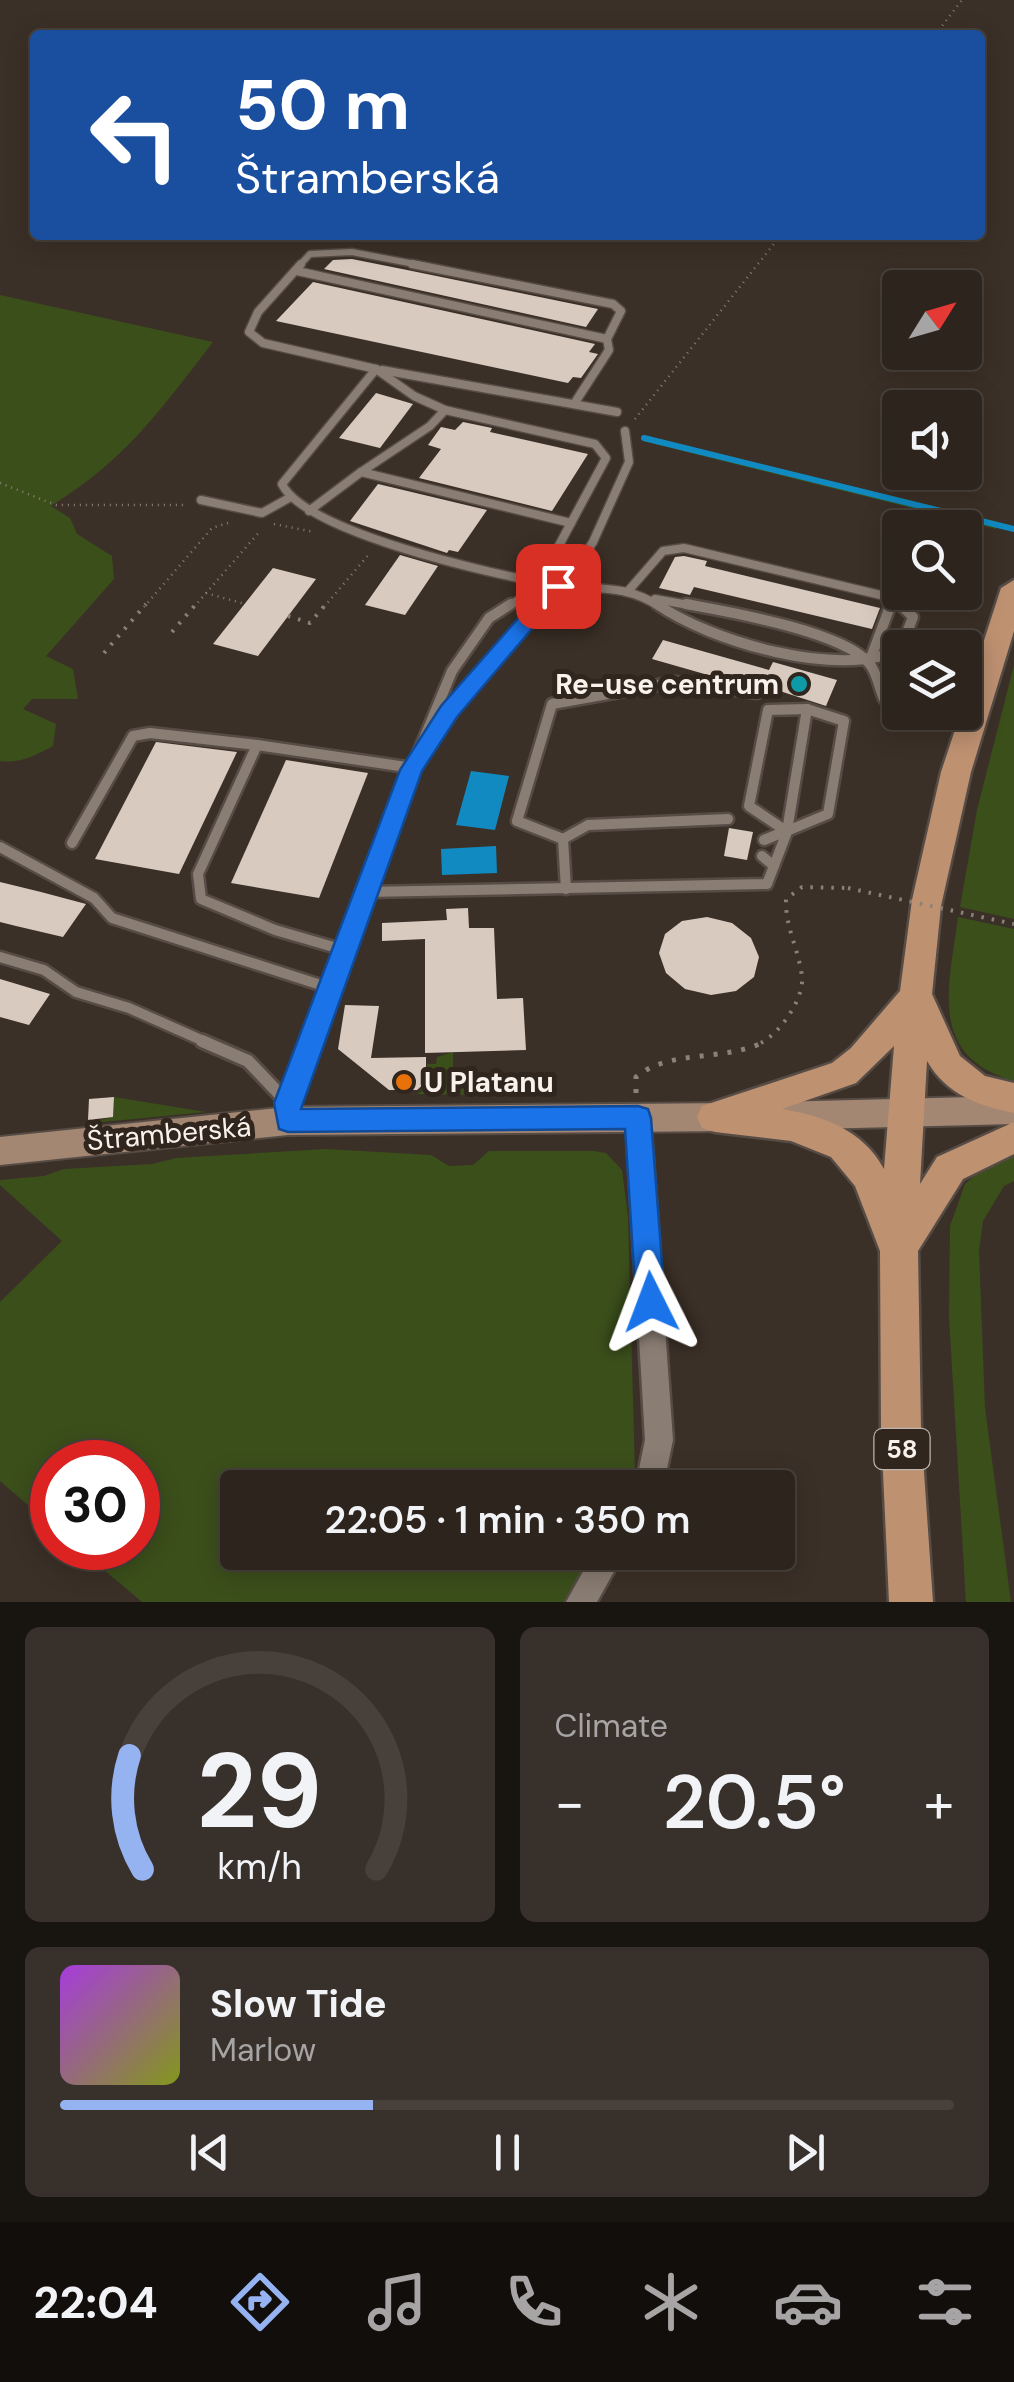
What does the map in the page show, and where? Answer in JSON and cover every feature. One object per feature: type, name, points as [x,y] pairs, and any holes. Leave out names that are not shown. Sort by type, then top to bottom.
[{"type":"main road","name":"58","points":[[911,1602],[897,1250],[904,1112],[928,905],[956,772],[1014,588]]},
{"type":"main road","name":"58","points":[[916,995],[941,1058],[955,1078],[978,1090],[1014,1098]]},
{"type":"main road","points":[[715,1117],[844,1073],[864,1058],[916,995]]},
{"type":"main road","name":"58","points":[[715,1117],[789,1127],[843,1145],[868,1176],[897,1250]]},
{"type":"main road","points":[[897,1250],[950,1168],[1014,1137]]},
{"type":"street","name":"Štramberská","points":[[0,1151],[288,1112],[638,1118],[1014,1110]]},
{"type":"street","points":[[638,1118],[660,1440],[654,1470]]},
{"type":"street","points":[[581,1602],[601,1570]]},
{"type":"lane","points":[[574,404],[610,350],[607,339],[621,318],[621,311],[613,304],[333,250],[310,254],[258,312],[249,332],[263,344],[376,369],[617,412]]},
{"type":"lane","points":[[296,271],[607,339]]},
{"type":"lane","points":[[376,369],[414,396],[445,410],[595,444],[606,458],[540,581]]},
{"type":"lane","points":[[376,369],[282,484],[289,498],[309,511],[344,529],[381,541],[558,586],[628,590],[836,641],[869,663],[882,694]]},
{"type":"lane","points":[[309,511],[430,426],[445,410]]},
{"type":"lane","points":[[411,770],[449,712],[593,542],[628,462],[626,431]]},
{"type":"lane","points":[[361,472],[572,523]]},
{"type":"lane","points":[[201,500],[262,514],[289,498]]},
{"type":"lane","points":[[628,590],[663,551],[684,548],[882,595]]},
{"type":"lane","points":[[288,1112],[344,950],[452,671],[489,618],[528,594],[558,586]]},
{"type":"lane","points":[[649,598],[676,617],[701,627],[826,662],[869,663],[882,657]]},
{"type":"lane","points":[[869,663],[889,610]]},
{"type":"lane","points":[[728,819],[588,824],[563,838],[517,821],[552,704],[675,682],[757,693]]},
{"type":"lane","points":[[366,892],[767,884],[787,832],[806,709]]},
{"type":"lane","points":[[764,840],[787,832],[828,814],[844,721],[806,709],[768,710],[749,806],[787,832]]},
{"type":"lane","points":[[72,843],[133,736],[150,733],[257,745],[411,770]]},
{"type":"lane","points":[[257,745],[198,874],[201,899],[275,930],[344,950]]},
{"type":"lane","points":[[563,838],[566,890]]},
{"type":"lane","points":[[0,848],[94,898],[112,918],[330,988]]},
{"type":"lane","points":[[762,856],[774,866]]},
{"type":"lane","points":[[0,957],[44,970],[76,992],[129,1008],[248,1060],[288,1112]]},
{"type":"path","points":[[939,30],[962,0]]},
{"type":"path","points":[[626,431],[776,240]]},
{"type":"path","points":[[0,483],[56,506],[191,505]]},
{"type":"path","points":[[104,653],[212,528],[245,518]]},
{"type":"path","points":[[172,632],[268,523],[321,533]]},
{"type":"path","points":[[288,616],[310,623],[381,541]]},
{"type":"path","points":[[206,593],[244,604]]},
{"type":"path","points":[[638,1118],[635,1084],[644,1068],[725,1057],[758,1048],[770,1040],[803,981],[785,918],[786,900],[792,892],[812,885],[848,888],[1014,924]]},
{"type":"green space","points":[[0,295],[213,342],[121,452],[51,506],[70,518],[77,534],[112,556],[114,579],[46,656],[73,669],[78,699],[32,699],[23,709],[56,724],[53,746],[28,758],[7,762],[0,761]]},
{"type":"green space","points":[[645,436],[950,510],[920,510],[643,441]]},
{"type":"green space","points":[[982,518],[999,522],[996,529],[982,526]]},
{"type":"green space","points":[[1014,665],[1014,919],[960,907],[977,810]]},
{"type":"green space","points":[[958,917],[1014,929],[1014,1081],[986,1070],[967,1055],[956,1037],[949,993]]},
{"type":"green space","points":[[453,1052],[453,1080],[505,1081],[505,1095],[395,1094],[417,1094],[429,1085],[427,1064],[436,1064],[437,1057]]},
{"type":"green space","points":[[114,1097],[206,1112],[82,1124],[113,1117]]},
{"type":"green space","points":[[326,1149],[431,1155],[449,1166],[473,1165],[489,1151],[594,1151],[606,1153],[622,1170],[628,1217],[635,1470],[220,1470],[220,1570],[584,1570],[563,1602],[142,1602],[104,1570],[160,1570],[160,1440],[30,1440],[30,1507],[0,1481],[0,1302],[62,1241],[0,1185],[0,1180],[176,1158]]},
{"type":"green space","points":[[1014,1154],[1014,1181],[1004,1186],[983,1221],[979,1250],[985,1408],[1011,1602],[966,1602],[949,1317],[950,1226],[965,1184],[988,1164]]},
{"type":"water","points":[[471,771],[509,776],[495,830],[456,825]]},
{"type":"water","points":[[496,846],[497,873],[442,875],[441,849]]},
{"type":"building","points":[[352,259],[598,309],[586,327],[324,269],[333,260]]},
{"type":"building","points":[[313,282],[595,344],[589,352],[598,354],[581,378],[573,377],[568,383],[276,321]]},
{"type":"building","points":[[376,393],[413,404],[380,448],[339,438]]},
{"type":"building","points":[[463,422],[588,454],[552,511],[419,478],[441,449],[428,445],[441,427],[455,430]]},
{"type":"building","points":[[378,484],[487,510],[458,552],[447,553],[350,521]]},
{"type":"building","points":[[400,555],[438,566],[405,615],[365,605]]},
{"type":"building","points":[[675,557],[707,561],[705,566],[880,608],[872,629],[694,587],[690,595],[659,588]]},
{"type":"building","points":[[273,568],[316,579],[258,656],[213,644]]},
{"type":"building","points":[[663,640],[769,670],[773,662],[837,680],[826,706],[758,684],[722,679],[652,659]]},
{"type":"building","points":[[156,742],[237,752],[179,874],[95,859]]},
{"type":"building","points":[[286,760],[368,773],[319,898],[231,883]]},
{"type":"building","points":[[729,828],[753,832],[747,860],[724,856]]},
{"type":"building","points":[[0,882],[86,904],[63,937],[0,922]]},
{"type":"building","points":[[468,908],[469,928],[494,928],[497,999],[523,998],[526,1050],[425,1053],[425,939],[382,941],[382,923],[447,920],[446,909]]},
{"type":"building","points":[[707,917],[732,923],[751,938],[759,957],[754,977],[736,991],[711,995],[685,989],[666,973],[659,953],[665,934],[682,921]]},
{"type":"building","points":[[0,979],[50,994],[29,1025],[0,1017]]},
{"type":"building","points":[[345,1005],[379,1006],[371,1058],[426,1057],[426,1082],[417,1090],[389,1090],[338,1049]]},
{"type":"building","points":[[114,1097],[113,1117],[88,1120],[89,1099]]},
{"type":"waterway","points":[[644,438],[1014,529]]},
{"type":"place","name":"Re-use centrum","points":[[799,684]]},
{"type":"place","name":"U Platanu","points":[[404,1082]]},
{"type":"route","points":[[558,586],[449,712],[411,770],[288,1103],[288,1121],[638,1118],[651,1302]]}]
